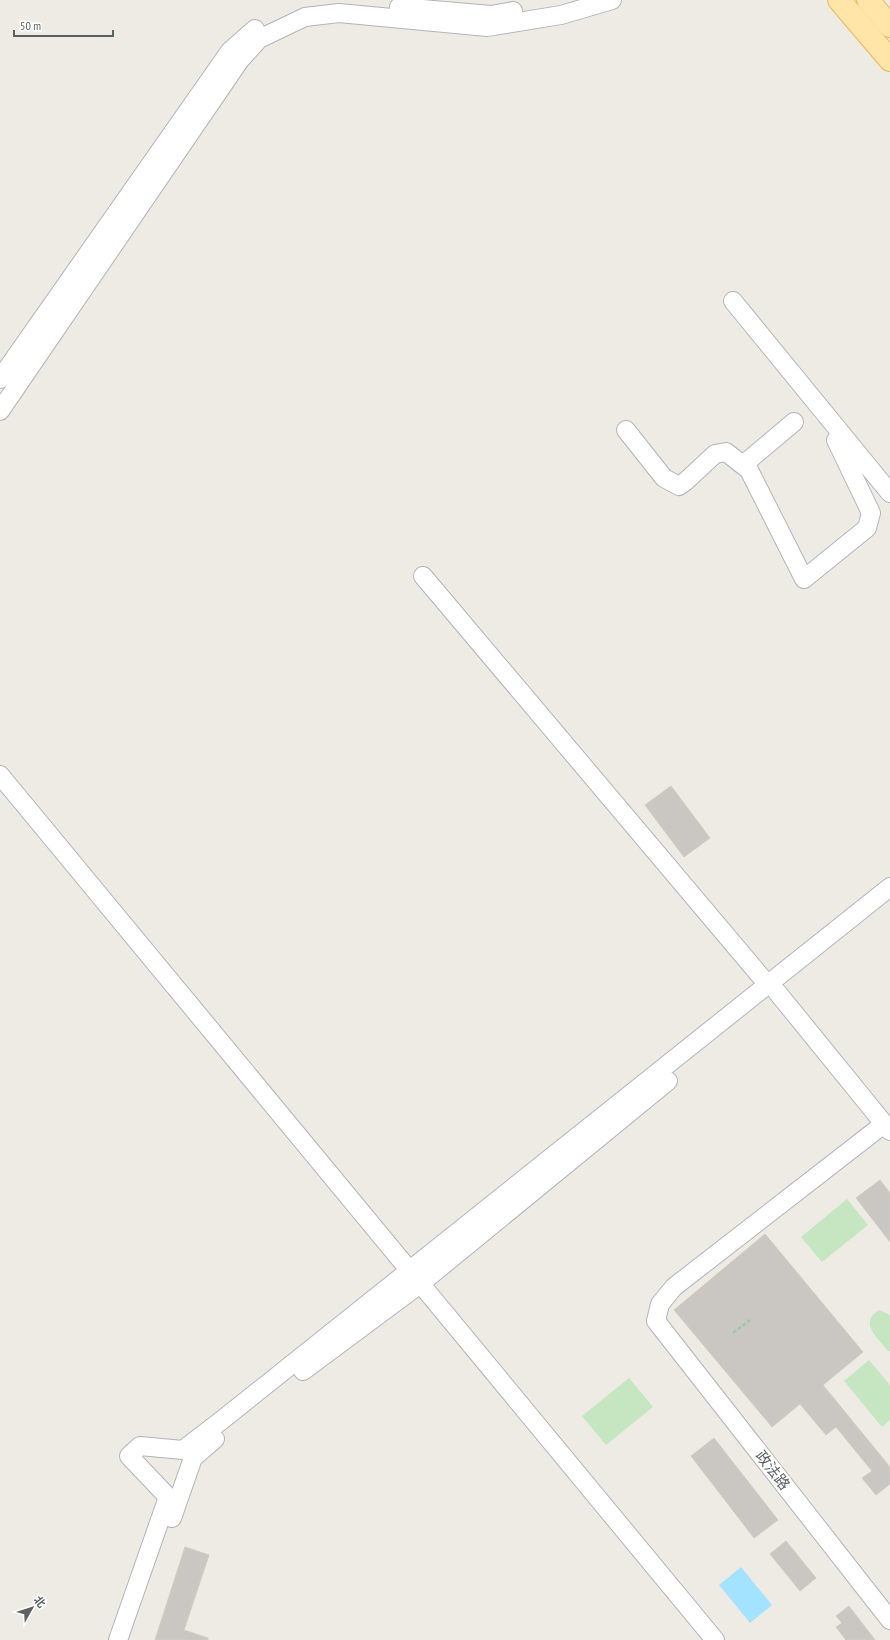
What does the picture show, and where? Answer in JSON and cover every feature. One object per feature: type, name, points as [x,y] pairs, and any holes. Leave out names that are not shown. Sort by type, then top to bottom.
[{"type":"main road","points":[[839,0],[890,60]]},
{"type":"main road","points":[[868,0],[890,26]]},
{"type":"street","points":[[0,379],[230,51],[257,27],[301,6],[326,2],[491,15],[553,5],[570,0]]},
{"type":"street","points":[[0,411],[240,60],[260,39],[305,17],[339,13],[487,28],[561,15],[612,0]]},
{"type":"street","points":[[733,301],[890,493]]},
{"type":"street","points":[[743,465],[794,422]]},
{"type":"street","points":[[626,430],[664,478],[679,486],[715,454],[726,452],[749,470],[804,579],[867,528],[871,513],[836,440]]},
{"type":"street","points":[[423,576],[773,988],[887,1128]]},
{"type":"street","points":[[0,775],[715,1640]]},
{"type":"street","points":[[130,1640],[193,1458],[230,1426],[773,988],[890,887]]},
{"type":"street","points":[[773,988],[890,902]]},
{"type":"street","name":"政法路","points":[[887,1128],[674,1288],[660,1304],[656,1320],[890,1620]]},
{"type":"street","points":[[118,1640],[168,1498],[129,1456],[140,1446],[183,1450],[415,1278]]},
{"type":"path","points":[[733,1333],[750,1320]]},
{"type":"green space","points":[[847,1199],[868,1225],[822,1262],[801,1237]]},
{"type":"green space","points":[[879,1310],[890,1315],[890,1351],[888,1351],[875,1336],[870,1325],[870,1320],[873,1315]]},
{"type":"green space","points":[[869,1360],[890,1385],[890,1420],[882,1427],[844,1381]]},
{"type":"green space","points":[[629,1378],[653,1407],[606,1445],[582,1416]]},
{"type":"water","points":[[741,1567],[772,1605],[750,1623],[719,1585]]},
{"type":"building","points":[[671,786],[710,838],[684,857],[645,805]]},
{"type":"building","points":[[880,1180],[890,1193],[890,1242],[856,1198]]},
{"type":"building","points":[[765,1234],[863,1352],[823,1385],[890,1467],[890,1484],[876,1495],[862,1478],[872,1471],[836,1427],[826,1435],[800,1404],[772,1427],[674,1310]]},
{"type":"building","points":[[714,1438],[778,1520],[754,1538],[691,1456]]},
{"type":"building","points":[[786,1541],[816,1578],[800,1591],[770,1554]]},
{"type":"building","points":[[185,1547],[209,1555],[184,1630],[208,1638],[208,1640],[155,1640]]},
{"type":"building","points":[[849,1606],[875,1640],[846,1640],[836,1627],[842,1623],[836,1616]]}]
